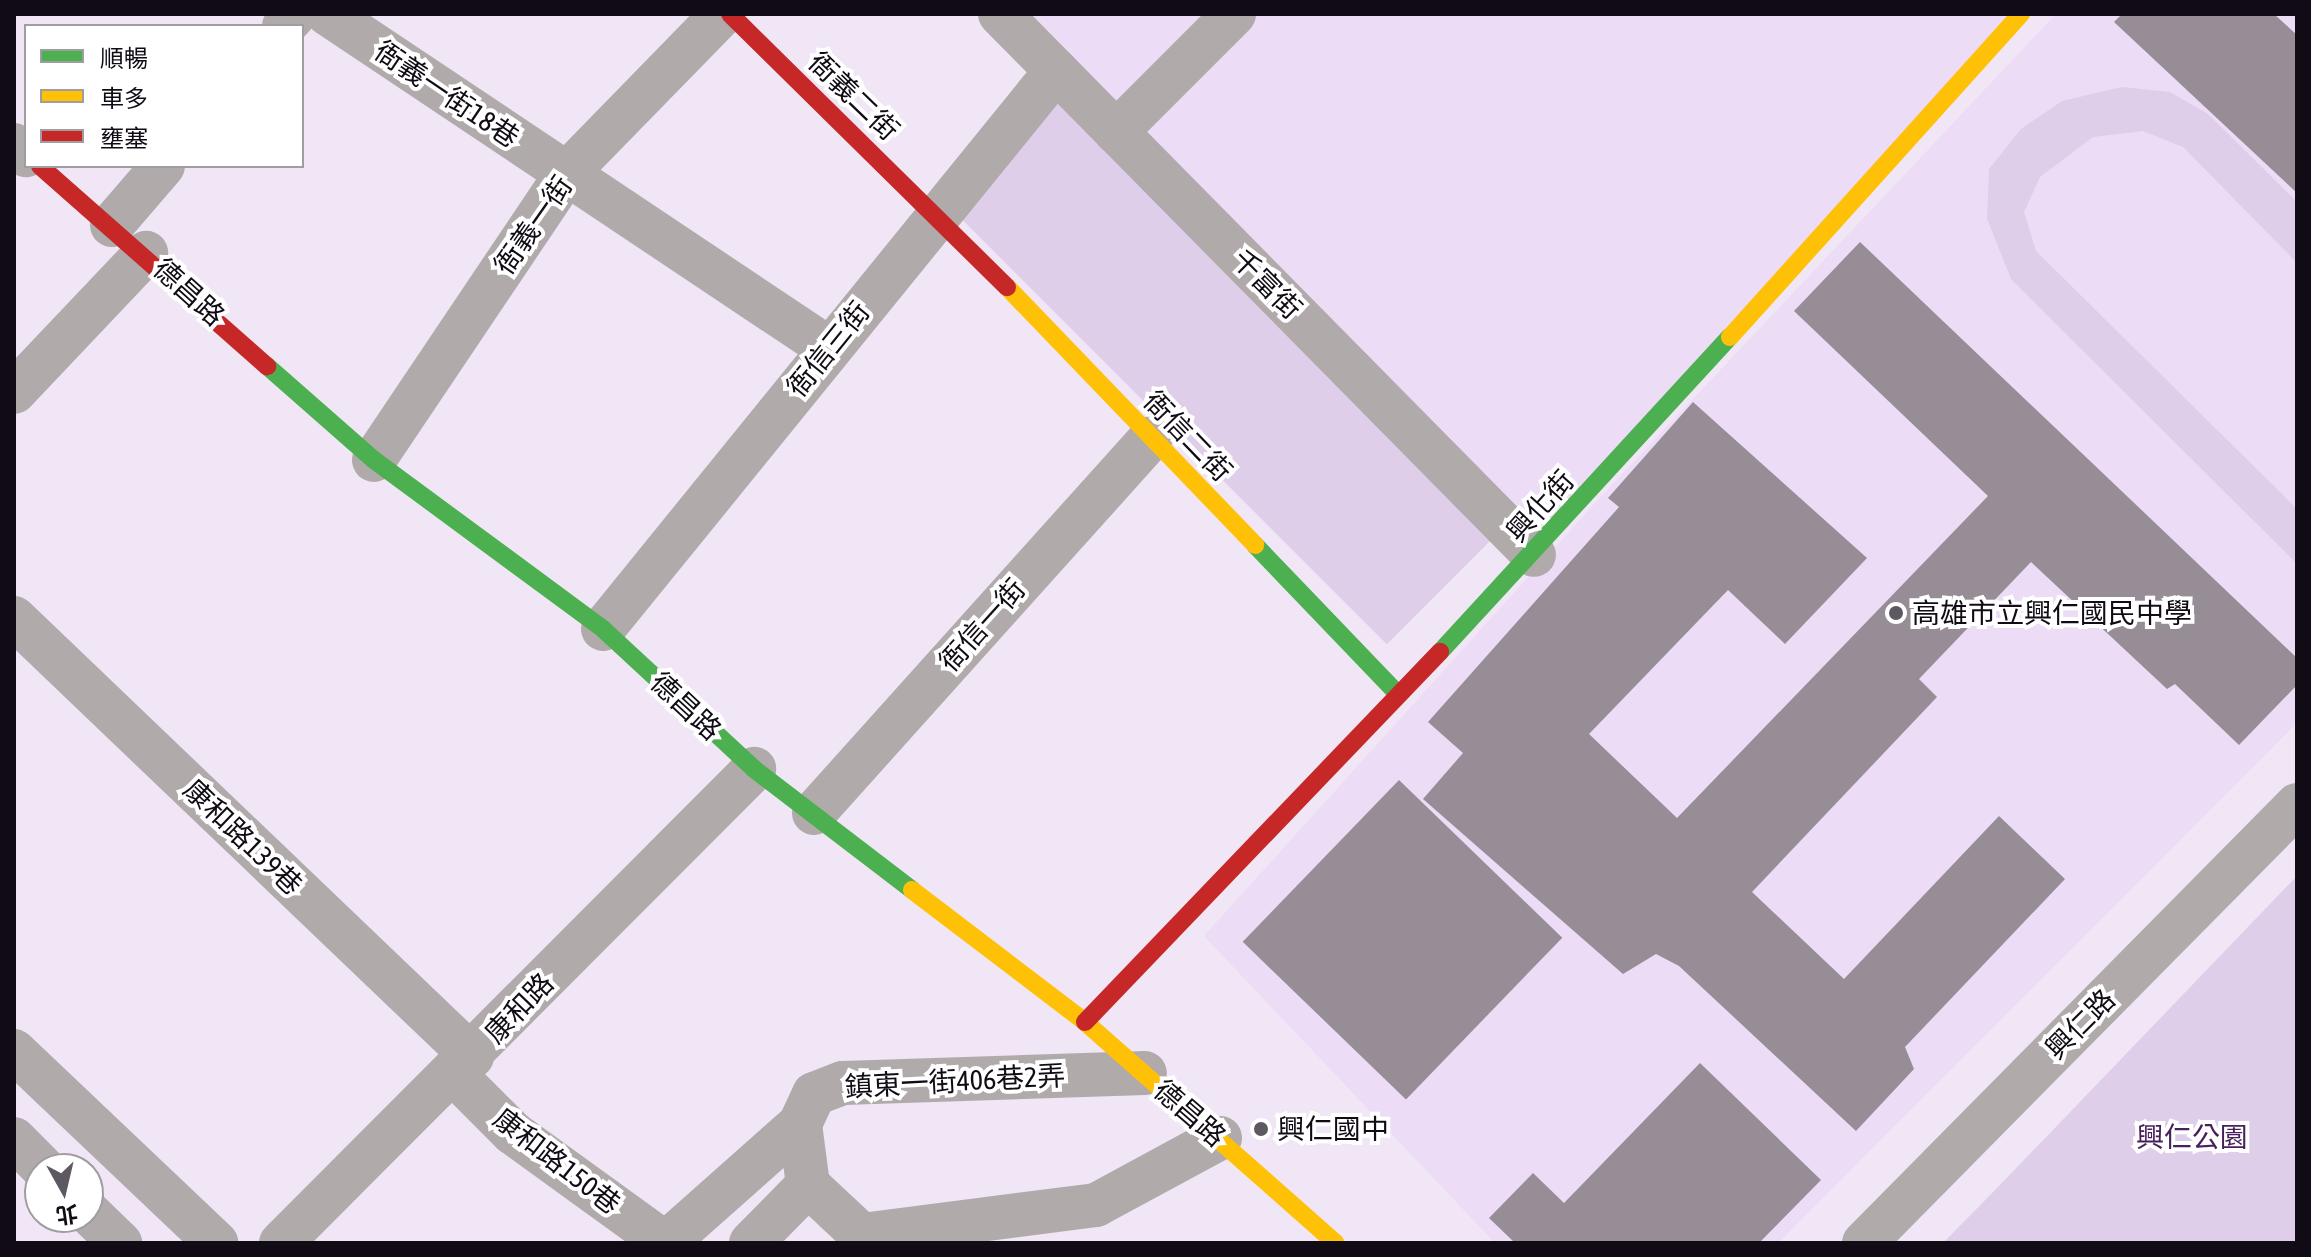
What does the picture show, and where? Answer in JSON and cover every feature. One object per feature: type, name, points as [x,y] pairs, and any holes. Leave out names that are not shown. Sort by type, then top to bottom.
[{"type":"street","name":"衙義一街18巷","points":[[328,14],[828,348]]},
{"type":"street","name":"衙義一街","points":[[374,460],[567,173],[722,14]]},
{"type":"street","name":"衙義二街","points":[[730,14],[939,217]]},
{"type":"street","name":"千富街","points":[[1000,14],[1534,555]]},
{"type":"street","points":[[1116,132],[1234,14]]},
{"type":"street","name":"興化街","points":[[1085,1022],[1397,693],[1534,555],[2021,14]]},
{"type":"street","name":"衙信三街","points":[[603,629],[828,348],[939,217],[1056,71]]},
{"type":"street","name":"德昌路","points":[[42,168],[146,253],[374,460],[603,629],[754,769],[1085,1022],[1336,1243]]},
{"type":"street","points":[[112,225],[161,168]]},
{"type":"street","name":"衙信二街","points":[[939,217],[1397,693]]},
{"type":"street","points":[[14,392],[146,253]]},
{"type":"street","name":"衙信一街","points":[[814,813],[1151,438]]},
{"type":"street","name":"康和路139巷","points":[[14,618],[462,1064]]},
{"type":"street","name":"康和路","points":[[281,1243],[754,769]]},
{"type":"street","name":"興仁路","points":[[1864,1243],[2297,805]]},
{"type":"street","points":[[14,1051],[216,1243]]},
{"type":"street","name":"康和路150巷","points":[[462,1064],[513,1133],[665,1243]]},
{"type":"street","name":"鎮東一街406巷2弄","points":[[665,1243],[800,1124],[814,1094],[843,1083],[1145,1073]]},
{"type":"street","points":[[800,1124],[808,1185],[866,1239],[1096,1205],[1220,1138]]},
{"type":"street","points":[[751,1243],[808,1185]]},
{"type":"street","points":[[104,1228],[120,1243]]},
{"type":"shaded area","points":[[1000,14],[2021,14],[1534,555]]},
{"type":"shaded area","name":"高雄市立興仁國民中學","points":[[2056,14],[2297,14],[2297,723],[1778,1243],[1495,1243],[1204,936],[1595,503]]},
{"type":"green space","points":[[2122,87],[2170,92],[2208,114],[2297,202],[2297,263],[2183,147],[2143,131],[2093,137],[2040,177],[2024,212],[2036,251],[2297,509],[2297,564],[2011,279],[1987,219],[1989,169],[2021,129],[2062,101]]},
{"type":"green space","points":[[1058,92],[1499,533],[1387,644],[946,204]]},
{"type":"green space","name":"興仁公園","points":[[2297,876],[2297,1243],[1943,1243],[1999,1186]]},
{"type":"building","points":[[2122,14],[2274,14],[2297,35],[2297,193],[2114,22]]},
{"type":"building","points":[[1860,242],[2297,658],[2297,685],[2239,745],[2175,684],[2167,689],[2031,562],[1919,679],[1937,697],[1752,892],[1844,979],[1999,816],[2065,879],[1905,1047],[1914,1069],[1856,1131],[1679,966],[1656,954],[1623,974],[1423,799],[1463,753],[1428,722],[1619,507],[1608,498],[1693,402],[1867,558],[1785,644],[1728,590],[1589,734],[1677,818],[1988,496],[1794,311]]},
{"type":"building","points":[[1399,780],[1562,938],[1406,1100],[1243,942]]},
{"type":"building","points":[[1700,1063],[1821,1180],[1759,1243],[1515,1243],[1489,1218],[1533,1173],[1564,1203]]},
{"type":"traffic: fast","points":[[1440,652],[1730,337]]},
{"type":"traffic: fast","points":[[267,366],[374,460],[603,629],[754,769],[912,890]]},
{"type":"traffic: fast","points":[[1255,545],[1397,693]]},
{"type":"traffic: slow","points":[[1730,337],[2021,14]]},
{"type":"traffic: slow","points":[[1007,287],[1255,545]]},
{"type":"traffic: slow","points":[[912,890],[1085,1022],[1336,1243]]},
{"type":"traffic: jam","points":[[730,14],[1007,287]]},
{"type":"traffic: jam","points":[[42,168],[267,366]]},
{"type":"traffic: jam","points":[[1085,1022],[1440,652]]},
{"type":"place","name":"高雄市立興仁國民中學","points":[[1896,613]]},
{"type":"place","name":"興仁國中","points":[[1261,1129]]}]
